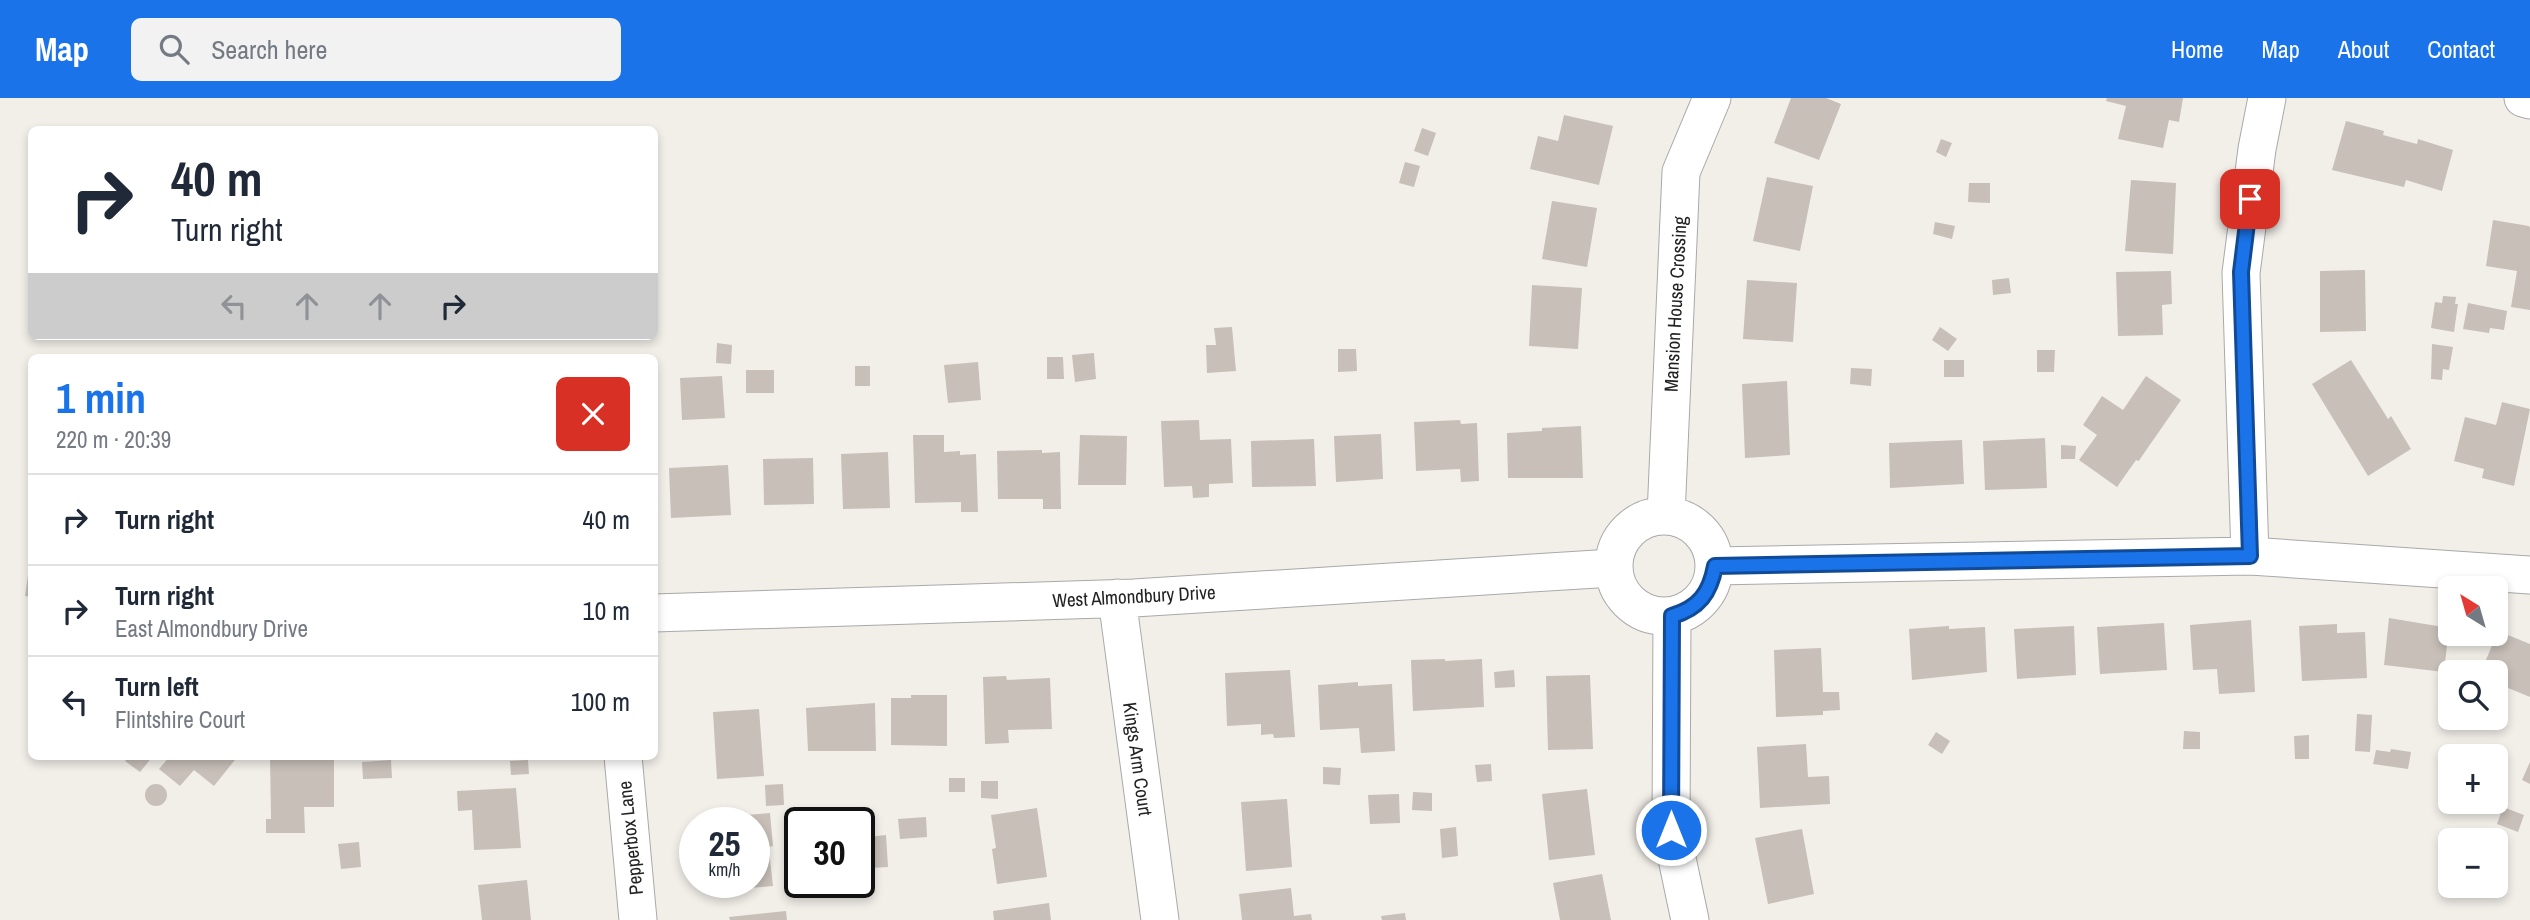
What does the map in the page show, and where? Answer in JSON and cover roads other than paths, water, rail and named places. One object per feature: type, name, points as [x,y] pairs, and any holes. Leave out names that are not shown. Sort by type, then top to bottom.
[{"type":"street","name":"Mansion House Crossing","points":[[1666,516],[1681,172],[1712,98]]},
{"type":"street","points":[[2250,556],[2241,272],[2257,149],[2267,98]]},
{"type":"street","points":[[2523,98],[2530,100]]},
{"type":"street","points":[[1666,516],[1681,518],[1695,526],[1706,537],[1713,551],[1715,566],[1713,580],[1703,599],[1686,612],[1672,616],[1655,616],[1639,611],[1626,600],[1617,585],[1613,568],[1623,537],[1635,525],[1650,518],[1666,516]]},
{"type":"street","points":[[1715,566],[2250,556],[2530,576]]},
{"type":"street","name":"West Almondbury Drive","points":[[658,613],[1117,598],[1613,568]]},
{"type":"street","name":"Kings Arm Court","points":[[1117,598],[1160,920]]},
{"type":"street","points":[[1672,616],[1671,830],[1690,920]]},
{"type":"street","name":"Pepperbox Lane","points":[[622,760],[638,920]]}]
